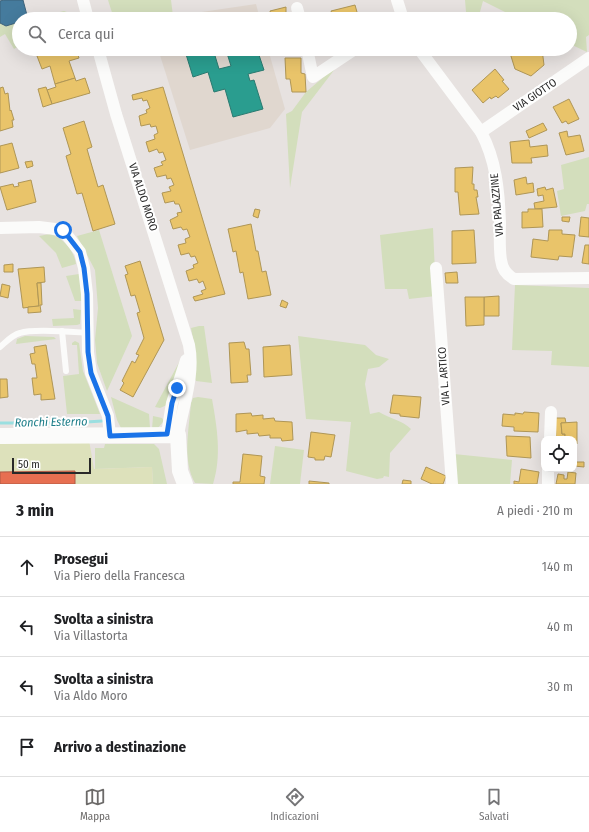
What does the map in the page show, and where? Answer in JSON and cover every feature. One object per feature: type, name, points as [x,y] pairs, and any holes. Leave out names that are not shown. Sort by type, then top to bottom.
[{"type":"street","points":[[83,0],[86,12]]},
{"type":"street","points":[[397,0],[401,12]]},
{"type":"street","name":"VIA ALDO MORO","points":[[100,56],[116,114],[189,345],[192,360],[191,374],[183,405],[176,414],[169,467],[180,480]]},
{"type":"street","points":[[309,56],[314,77],[345,56]]},
{"type":"street","name":"VIA PALAZZINE","points":[[424,56],[481,132],[488,145],[494,164],[499,203],[501,260],[507,275],[514,279],[589,278]]},
{"type":"street","name":"VIA GIOTTO","points":[[481,132],[589,58]]},
{"type":"street","points":[[0,228],[55,228],[63,230],[80,252],[84,268],[89,333],[88,352],[91,373],[108,416],[110,436]]},
{"type":"street","name":"VIA L. ARTICO","points":[[436,268],[452,484]]},
{"type":"street","name":"VIA ALDO MORO","points":[[173,434],[172,403],[184,371],[189,345]]},
{"type":"street","points":[[550,436],[551,412]]},
{"type":"street","points":[[0,436],[110,436],[173,434]]},
{"type":"street","points":[[548,472],[548,484]]},
{"type":"lane","points":[[62,331],[66,370]]},
{"type":"lane","points":[[0,347],[13,336],[22,332],[62,331],[89,333]]},
{"type":"shaded area","points":[[256,4],[258,12],[202,12]]},
{"type":"shaded area","points":[[160,56],[270,56],[285,109],[270,128],[190,150]]},
{"type":"green space","points":[[108,0],[171,0],[172,12],[112,12]]},
{"type":"green space","points":[[465,0],[589,0],[589,35],[586,37],[587,52],[577,47],[577,12],[505,12],[483,1],[480,12],[466,12]]},
{"type":"green space","points":[[0,23],[6,26],[12,24],[12,46],[5,34],[0,37]]},
{"type":"green space","points":[[338,65],[302,112],[290,188],[286,114],[292,111],[306,92]]},
{"type":"green space","points":[[589,157],[589,204],[587,204],[585,211],[561,216],[557,191],[564,189],[561,165]]},
{"type":"green space","points":[[433,228],[436,296],[409,299],[407,289],[385,289],[380,235]]},
{"type":"green space","points":[[99,230],[132,336],[107,391],[97,363],[95,340],[98,308],[95,270],[77,236]]},
{"type":"green space","points":[[50,234],[59,238],[67,245],[73,254],[76,264],[62,268],[56,253],[39,236]]},
{"type":"green space","points":[[79,274],[83,301],[75,301],[66,276]]},
{"type":"green space","points":[[515,285],[589,288],[589,367],[551,365],[552,351],[512,350]]},
{"type":"green space","points":[[73,309],[81,310],[80,324],[53,326],[52,319],[74,318]]},
{"type":"green space","points":[[204,326],[212,383],[196,381],[194,377],[194,344],[191,328]]},
{"type":"green space","points":[[25,336],[54,337],[56,339],[16,344],[17,339]]},
{"type":"green space","points":[[298,336],[365,345],[376,355],[389,359],[379,367],[368,369],[365,384],[370,414],[379,412],[411,429],[390,453],[389,477],[384,476],[383,478],[377,479],[346,471],[351,422],[306,419]]},
{"type":"green space","points":[[75,341],[79,343],[83,371],[100,414],[67,414],[63,376],[79,374],[77,345],[72,345]]},
{"type":"green space","points":[[183,355],[182,367],[167,405],[160,408],[155,407]]},
{"type":"green space","points":[[111,397],[149,414],[150,428],[121,428],[117,420]]},
{"type":"green space","points":[[198,397],[212,399],[214,410],[218,452],[216,473],[213,484],[195,483],[191,474],[187,454],[191,403],[193,398]]},
{"type":"green space","points":[[153,416],[162,418],[164,421],[157,429],[152,429]]},
{"type":"green space","points":[[89,440],[94,469],[152,467],[153,484],[0,484],[0,441]]},
{"type":"green space","points":[[105,444],[154,444],[159,449],[167,484],[153,484],[152,467],[95,469],[95,448],[104,448]]},
{"type":"green space","points":[[275,446],[304,450],[300,484],[270,484]]},
{"type":"green space","points":[[454,454],[512,460],[510,484],[457,484]]},
{"type":"building: Abitazioni","points":[[355,5],[357,12],[331,12]]},
{"type":"building: Abitazioni","points":[[286,7],[286,12],[270,11]]},
{"type":"building: Abitazioni","points":[[37,56],[78,56],[79,58],[69,61],[75,78],[55,84],[50,66],[42,69]]},
{"type":"building: Abitazioni","points":[[511,56],[543,56],[544,65],[531,76],[515,69]]},
{"type":"building: Abitazioni","points":[[285,58],[301,58],[301,73],[305,74],[306,92],[292,92],[290,79],[286,79]]},
{"type":"building: Abitazioni","points":[[495,69],[509,89],[498,98],[496,96],[491,99],[490,97],[483,103],[472,90]]},
{"type":"building: Abitazioni","points":[[75,78],[76,81],[85,78],[90,93],[52,104],[47,90],[56,87],[55,84]]},
{"type":"building: Abitazioni","points":[[3,87],[5,94],[8,93],[10,111],[11,110],[14,120],[12,120],[13,127],[0,131],[0,88]]},
{"type":"building: Abitazioni","points":[[46,87],[52,104],[43,107],[38,89]]},
{"type":"building: Abitazioni","points":[[163,87],[225,294],[195,301],[193,297],[203,294],[201,291],[206,289],[203,281],[199,283],[197,279],[189,281],[186,271],[194,268],[193,265],[198,263],[195,256],[191,257],[189,253],[181,255],[178,245],[186,243],[185,239],[190,237],[187,229],[183,230],[181,227],[173,229],[170,220],[178,216],[177,213],[182,212],[179,204],[175,204],[174,201],[165,203],[162,193],[171,191],[169,187],[174,185],[171,178],[167,179],[166,175],[157,177],[154,168],[163,165],[161,162],[166,160],[163,152],[159,153],[157,149],[149,152],[146,142],[155,139],[154,135],[158,133],[156,126],[151,127],[150,124],[141,126],[139,116],[147,113],[146,110],[150,108],[147,100],[143,101],[142,98],[133,100],[132,95]]},
{"type":"building: Abitazioni","points":[[569,99],[579,119],[568,124],[566,121],[562,123],[553,107]]},
{"type":"building: Abitazioni","points":[[84,121],[92,147],[87,149],[98,187],[103,185],[115,224],[93,231],[82,193],[77,194],[66,156],[71,154],[63,128]]},
{"type":"building: Abitazioni","points":[[543,123],[547,130],[529,138],[526,131]]},
{"type":"building: Abitazioni","points":[[567,131],[568,137],[580,135],[584,151],[566,155],[559,133]]},
{"type":"building: Abitazioni","points":[[529,140],[530,147],[547,145],[548,156],[531,158],[532,163],[512,163],[510,142]]},
{"type":"building: Abitazioni","points":[[12,143],[19,168],[0,173],[0,146]]},
{"type":"building: Abitazioni","points":[[32,161],[33,166],[27,168],[25,162]]},
{"type":"building: Abitazioni","points":[[473,167],[472,184],[474,184],[474,190],[477,190],[478,197],[476,197],[479,214],[460,215],[458,192],[455,192],[455,168]]},
{"type":"building: Abitazioni","points":[[526,177],[527,184],[533,183],[534,192],[516,195],[514,180]]},
{"type":"building: Abitazioni","points":[[31,180],[36,202],[7,210],[0,187],[13,184],[14,187],[19,186],[18,183]]},
{"type":"building: Abitazioni","points":[[545,187],[546,190],[553,188],[557,207],[535,209],[534,203],[544,201],[543,195],[538,196],[537,189]]},
{"type":"building: Abitazioni","points":[[255,209],[260,210],[258,218],[253,216]]},
{"type":"building: Abitazioni","points":[[528,209],[542,209],[543,227],[522,228],[522,212],[528,212]]},
{"type":"building: Abitazioni","points":[[562,217],[570,217],[569,222],[562,221]]},
{"type":"building: Abitazioni","points":[[581,217],[589,218],[589,237],[579,236]]},
{"type":"building: Abitazioni","points":[[251,224],[256,251],[258,251],[262,272],[266,271],[271,295],[248,299],[243,272],[240,273],[236,251],[233,252],[228,229]]},
{"type":"building: Abitazioni","points":[[474,230],[476,263],[452,264],[452,231]]},
{"type":"building: Abitazioni","points":[[549,230],[562,230],[562,234],[575,235],[572,257],[559,256],[558,260],[531,257],[533,239],[548,241]]},
{"type":"building: Abitazioni","points":[[585,245],[589,245],[589,264],[582,263]]},
{"type":"building: Abitazioni","points":[[140,261],[164,340],[133,397],[120,390],[124,383],[122,381],[132,361],[135,363],[139,355],[136,354],[144,338],[137,313],[140,312],[135,295],[131,296],[125,275],[128,274],[125,266]]},
{"type":"building: Abitazioni","points":[[13,264],[13,272],[4,272],[4,265]]},
{"type":"building: Abitazioni","points":[[44,267],[45,282],[37,283],[39,306],[23,308],[18,269]]},
{"type":"building: Abitazioni","points":[[457,272],[458,283],[446,283],[445,273]]},
{"type":"building: Abitazioni","points":[[37,283],[41,283],[41,312],[28,313],[28,307],[39,306]]},
{"type":"building: Abitazioni","points":[[2,284],[10,286],[8,298],[0,296]]},
{"type":"building: Abitazioni","points":[[499,296],[499,316],[484,316],[484,297]]},
{"type":"building: Abitazioni","points":[[465,297],[484,297],[484,325],[466,326]]},
{"type":"building: Abitazioni","points":[[282,300],[288,303],[286,308],[280,306]]},
{"type":"building: Abitazioni","points":[[244,342],[246,349],[249,349],[251,375],[247,375],[248,382],[231,383],[229,343]]},
{"type":"building: Abitazioni","points":[[46,345],[55,399],[41,400],[41,394],[34,395],[32,378],[37,378],[35,364],[32,364],[30,354],[35,353],[34,347]]},
{"type":"building: Abitazioni","points":[[290,345],[292,375],[264,377],[263,347]]},
{"type":"building: Abitazioni","points":[[0,379],[7,379],[8,397],[0,398]]},
{"type":"building: Abitazioni","points":[[393,395],[421,397],[419,418],[400,416],[400,414],[390,413]]},
{"type":"building: Abitazioni","points":[[524,412],[539,413],[538,432],[514,431],[514,427],[502,426],[503,414],[515,415],[515,413],[523,414]]},
{"type":"building: Abitazioni","points":[[251,413],[252,416],[263,415],[263,419],[274,418],[275,421],[292,422],[293,440],[282,441],[281,438],[270,438],[270,435],[259,436],[258,433],[247,434],[247,430],[236,432],[236,414]]},
{"type":"building: Abitazioni","points":[[555,418],[565,418],[566,423],[561,423],[562,434],[565,434],[565,436],[556,436]]},
{"type":"building: Abitazioni","points":[[577,422],[577,436],[565,436],[565,434],[562,434],[561,423]]},
{"type":"building: Abitazioni","points":[[311,432],[335,435],[331,457],[325,456],[324,460],[315,460],[315,458],[308,457]]},
{"type":"building: Abitazioni","points":[[506,436],[530,437],[531,458],[507,456]]},
{"type":"building: Abitazioni","points":[[243,454],[262,456],[260,476],[265,477],[264,484],[233,484],[233,482],[240,482]]},
{"type":"building: Abitazioni","points":[[577,462],[584,462],[584,467],[577,466]]},
{"type":"building: Abitazioni","points":[[426,467],[446,476],[443,484],[432,484],[421,479]]},
{"type":"building: Abitazioni","points":[[521,469],[539,472],[537,484],[514,484],[514,481],[519,482]]},
{"type":"building: Abitazioni","points":[[568,472],[576,473],[575,484],[556,484],[558,474],[564,475],[564,479],[567,479]]},
{"type":"building: Abitazioni","points":[[403,480],[411,481],[411,484],[402,484]]},
{"type":"building: Abitazioni","points":[[309,481],[329,483],[329,484],[309,484]]},
{"type":"building: Negozi","points":[[75,471],[75,484],[0,484],[0,472]]},
{"type":"building: Scuole","points":[[187,56],[215,56],[219,69],[231,66],[228,56],[259,56],[264,70],[248,74],[250,81],[254,80],[263,109],[233,117],[225,89],[214,92],[208,72],[193,77]]},
{"type":"building: Pubblico","points":[[23,0],[26,12],[12,12],[12,24],[6,26],[0,23],[0,1]]},
{"type":"waterway","name":"Ronchi Esterno","points":[[0,423],[71,423],[102,421]]},
{"type":"route","points":[[63,230],[80,252],[84,268],[89,333],[88,352],[91,373],[108,416],[110,436],[167,434],[172,403],[177,388]]}]
